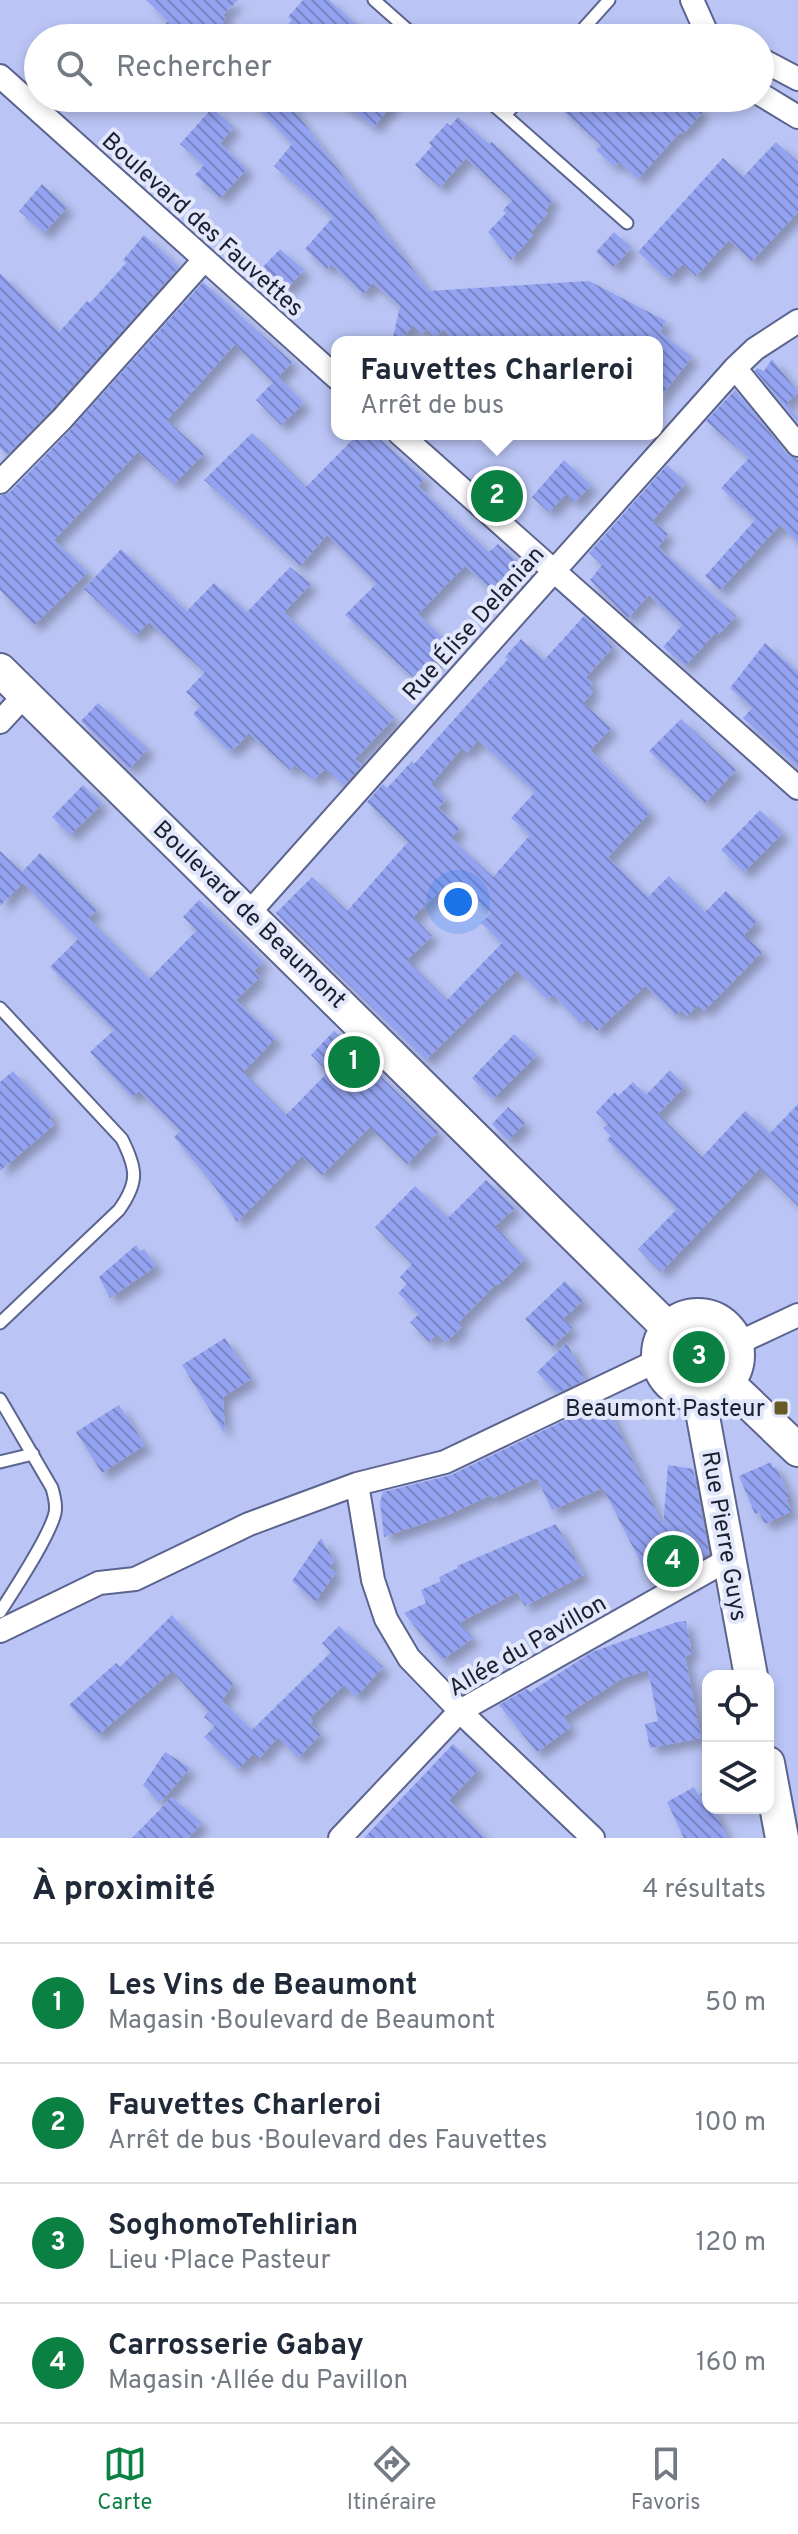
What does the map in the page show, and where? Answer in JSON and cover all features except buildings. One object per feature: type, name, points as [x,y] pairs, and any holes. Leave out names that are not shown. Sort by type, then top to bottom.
[{"type":"street","points":[[692,0],[704,24]]},
{"type":"street","points":[[774,66],[798,79]]},
{"type":"street","name":"Boulevard des Fauvettes","points":[[0,76],[24,98]]},
{"type":"street","points":[[774,102],[798,117]]},
{"type":"street","name":"Boulevard des Fauvettes","points":[[40,112],[331,373]]},
{"type":"street","points":[[0,482],[62,419],[204,260]]},
{"type":"street","name":"Rue Élise Delanian","points":[[249,913],[735,368],[755,349],[798,321]]},
{"type":"street","points":[[735,368],[798,445]]},
{"type":"street","points":[[407,440],[798,788]]},
{"type":"street","name":"Boulevard de Beaumont","points":[[0,670],[669,1329]]},
{"type":"street","points":[[0,722],[25,695]]},
{"type":"street","points":[[736,1344],[798,1315]]},
{"type":"street","points":[[707,1316],[730,1331],[736,1344],[737,1364],[713,1389],[685,1393],[672,1385],[663,1374],[659,1360],[662,1338],[680,1320],[707,1316]]},
{"type":"street","points":[[0,1631],[99,1583],[135,1579],[249,1524],[357,1484],[445,1462],[659,1360]]},
{"type":"street","points":[[713,1389],[798,1450]]},
{"type":"street","name":"Rue Pierre Guys","points":[[713,1389],[729,1559],[750,1670]]},
{"type":"street","points":[[357,1484],[373,1580],[386,1619],[409,1658],[593,1838]]},
{"type":"street","name":"Allée du Pavillon","points":[[340,1838],[460,1711],[729,1559]]},
{"type":"street","points":[[774,1795],[782,1838]]},
{"type":"lane","points":[[374,0],[401,24]]},
{"type":"lane","points":[[588,24],[609,0]]},
{"type":"lane","points":[[501,112],[627,223]]},
{"type":"lane","points":[[505,115],[508,112]]},
{"type":"lane","points":[[0,1008],[122,1139],[132,1159],[133,1175],[132,1192],[119,1210],[0,1323]]},
{"type":"lane","points":[[0,1399],[52,1488],[55,1513],[0,1612]]},
{"type":"lane","points":[[0,1462],[33,1454]]},
{"type":"place","name":"Fauvettes Charleroi","points":[[497,496]]},
{"type":"place","name":"Les Vins de Beaumont","points":[[354,1062]]},
{"type":"place","name":"SoghomoTehlirian","points":[[699,1357]]},
{"type":"place","name":"Beaumont Pasteur","points":[[781,1408]]},
{"type":"place","name":"Carrosserie Gabay","points":[[673,1561]]}]
